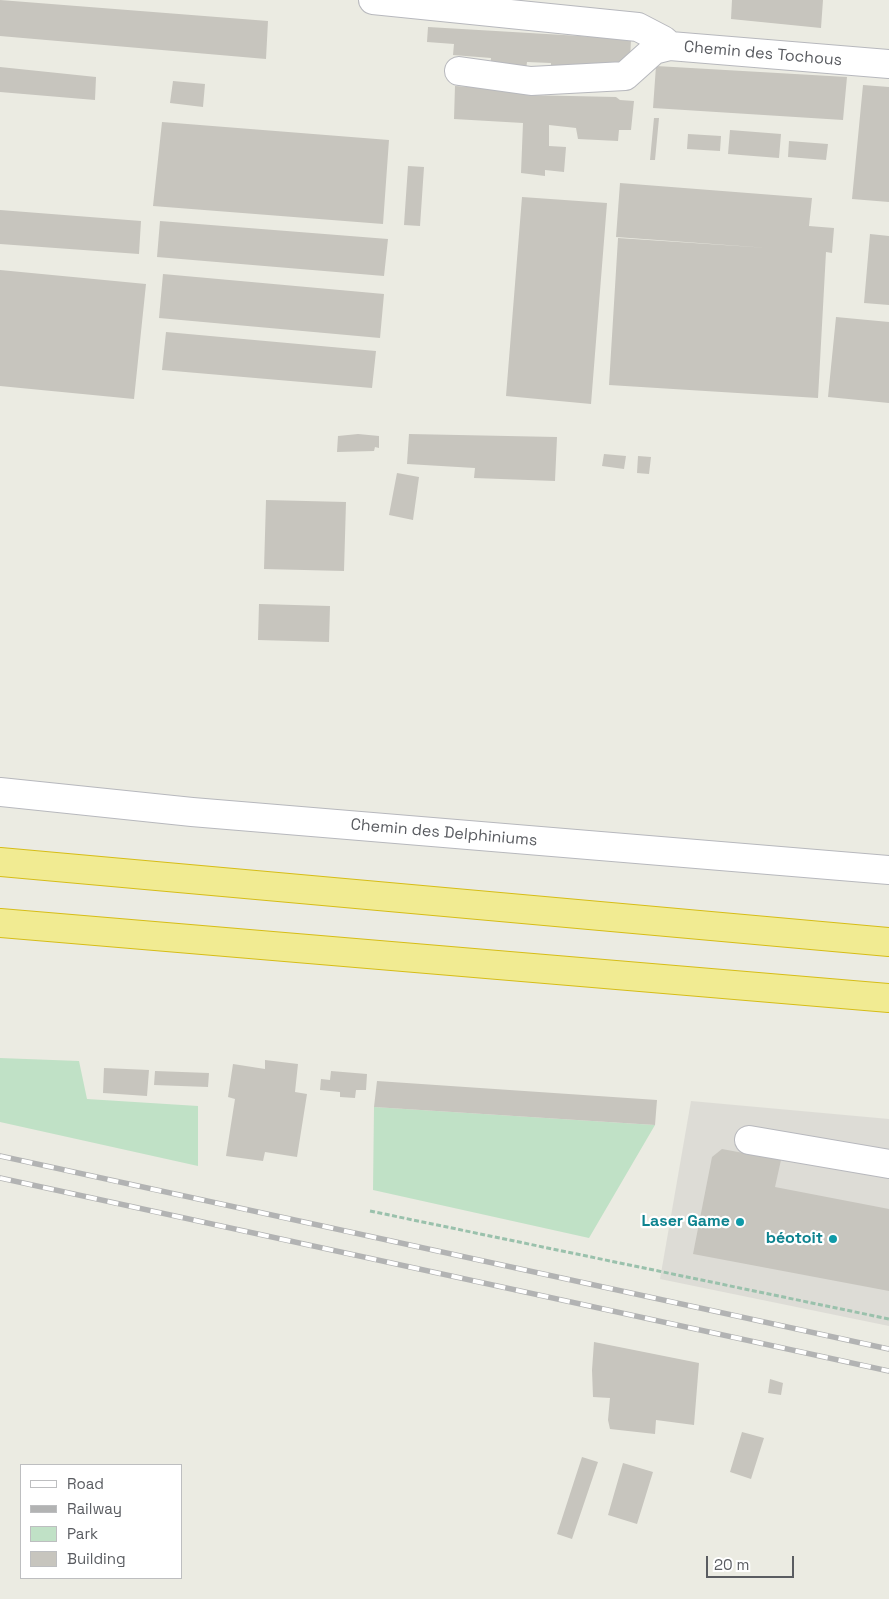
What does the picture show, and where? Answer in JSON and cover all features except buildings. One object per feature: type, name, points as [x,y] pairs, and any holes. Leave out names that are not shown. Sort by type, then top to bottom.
[{"type":"highway","points":[[0,862],[889,942]]},
{"type":"highway","points":[[0,923],[889,998]]},
{"type":"street","name":"Chemin des Tochous","points":[[374,0],[638,28],[664,40],[670,46],[889,64]]},
{"type":"street","points":[[459,71],[531,81],[625,76],[654,50],[670,46]]},
{"type":"street","name":"Chemin des Delphiniums","points":[[0,792],[192,812],[889,870]]},
{"type":"street","points":[[748,1140],[889,1164]]},
{"type":"path","points":[[370,1211],[889,1319]]},
{"type":"shaded area","points":[[691,1101],[889,1119],[889,1326],[660,1279]]},
{"type":"green space","points":[[0,1058],[79,1061],[87,1099],[198,1106],[198,1166],[0,1122]]},
{"type":"green space","points":[[374,1107],[655,1125],[589,1238],[373,1190]]},
{"type":"railway","points":[[0,1156],[889,1349]]},
{"type":"railway","points":[[0,1178],[889,1371]]},
{"type":"place","name":"Laser Game","points":[[740,1222]]},
{"type":"place","name":"béotoit","points":[[833,1239]]}]
